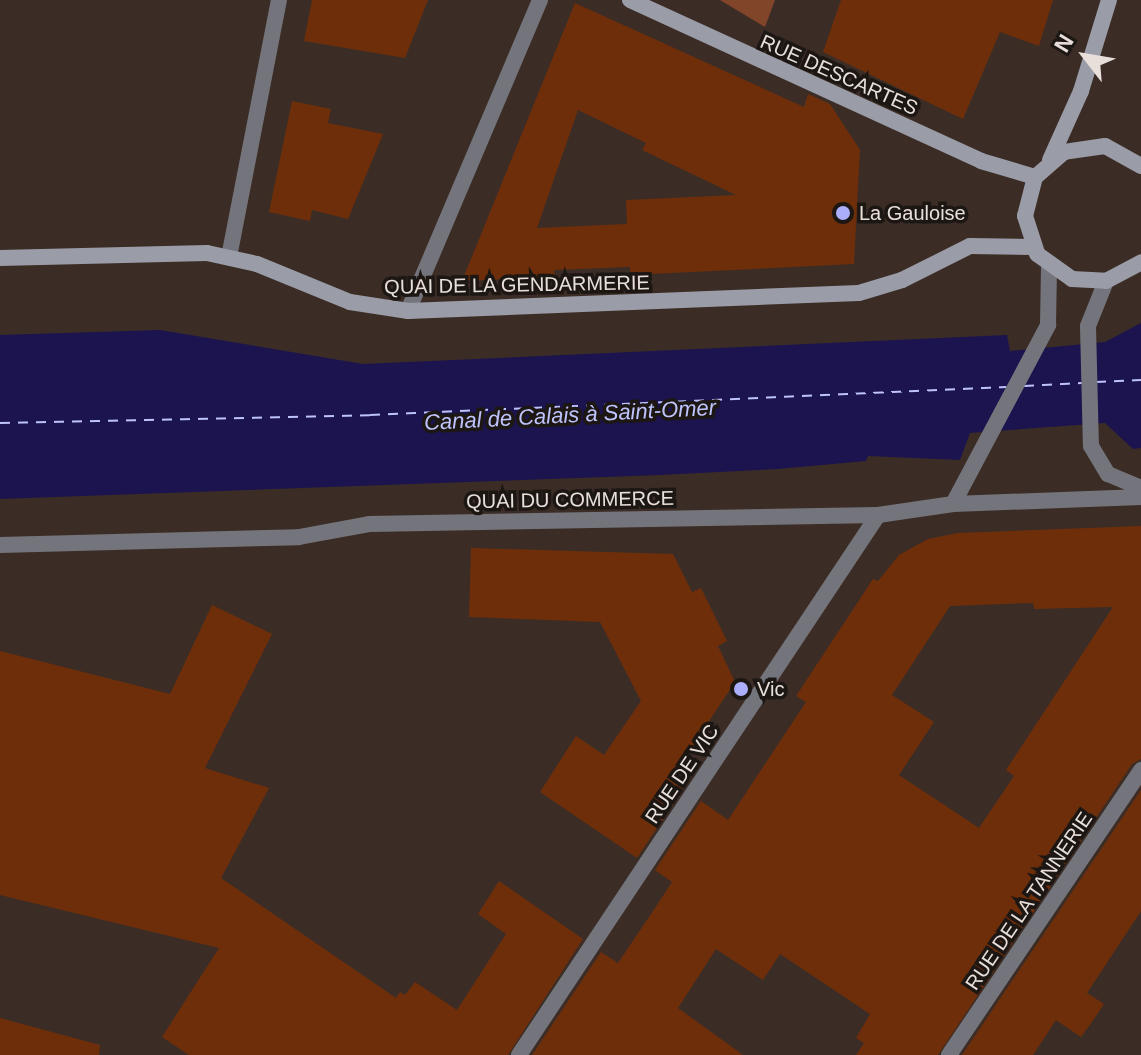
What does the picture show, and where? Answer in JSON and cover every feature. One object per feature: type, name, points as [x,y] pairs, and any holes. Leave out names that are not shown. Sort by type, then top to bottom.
[{"type":"street","points":[[229,257],[279,0]]},
{"type":"street","points":[[408,311],[540,0]]},
{"type":"street","name":"RUE DESCARTES","points":[[630,0],[981,161],[1035,177]]},
{"type":"street","points":[[1050,161],[1081,91],[1109,0]]},
{"type":"street","points":[[1141,166],[1121,152],[1097,146],[1072,149],[1050,161],[1035,177],[1025,208],[1033,247],[1049,267],[1072,279],[1141,280]]},
{"type":"street","name":"QUAI DE LA GENDARMERIE","points":[[0,258],[182,252],[229,257],[350,302],[408,311],[859,293],[902,280],[970,246],[1033,247]]},
{"type":"street","points":[[1141,262],[1112,279],[1092,313],[1088,339],[1091,437],[1104,470],[1141,488]]},
{"type":"street","points":[[953,504],[1043,335],[1052,300],[1049,267]]},
{"type":"street","name":"QUAI DU COMMERCE","points":[[0,545],[299,537],[369,524],[878,515],[953,504],[1141,497]]},
{"type":"street","name":"RUE DE VIC","points":[[519,1055],[878,515]]},
{"type":"street","name":"RUE DE LA TANNERIE","points":[[949,1055],[1141,770]]},
{"type":"shaded area","points":[[720,0],[775,0],[765,27]]},
{"type":"water","name":"Canal de Calais à Saint-Omer","points":[[1141,323],[1141,448],[1133,449],[1105,423],[970,433],[960,460],[868,456],[866,461],[660,475],[0,499],[0,335],[160,330],[363,364],[1007,335],[1010,351],[1105,342]]},
{"type":"building","points":[[312,0],[428,0],[405,58],[304,41]]},
{"type":"building","points":[[841,0],[1053,0],[1039,46],[1000,32],[963,119],[823,52]]},
{"type":"building","points":[[575,3],[804,107],[808,94],[830,104],[860,150],[854,264],[630,275],[630,267],[554,270],[555,277],[462,281]],"holes":[[[578,110],[646,143],[642,150],[736,195],[626,200],[627,224],[537,228]]]},
{"type":"building","points":[[292,101],[331,109],[328,123],[383,134],[348,219],[312,210],[310,221],[269,212]]},
{"type":"building","points":[[1141,526],[1141,759],[1132,764],[938,1055],[856,1055],[864,1043],[856,1038],[870,1014],[780,954],[763,980],[716,949],[678,1008],[743,1055],[532,1055],[601,952],[618,963],[655,908],[672,882],[655,870],[701,801],[728,820],[806,702],[796,696],[873,579],[878,581],[899,555],[928,539],[958,533]],"holes":[[[1033,603],[1034,609],[1113,607],[1006,770],[1014,776],[979,828],[899,775],[934,722],[892,695],[950,606]]]},
{"type":"building","points":[[471,548],[673,554],[692,592],[701,588],[727,641],[718,646],[735,682],[670,780],[683,789],[637,858],[540,792],[576,736],[604,755],[641,701],[600,622],[469,617]]},
{"type":"building","points":[[212,605],[272,634],[205,768],[269,788],[221,878],[396,998],[400,992],[405,995],[415,982],[457,1010],[506,934],[478,914],[499,881],[583,939],[508,1055],[189,1055],[162,1037],[219,948],[0,895],[0,651],[170,694]]},
{"type":"building","points":[[1141,790],[1141,911],[1087,993],[1104,1004],[1094,1019],[1081,1037],[1056,1020],[1033,1055],[962,1055]]},
{"type":"building","points":[[0,1018],[100,1045],[99,1055],[0,1055]]},
{"type":"ferry route","points":[[1096,382],[1141,380]]},
{"type":"ferry route","points":[[1024,386],[1082,383]]},
{"type":"ferry route","points":[[0,423],[370,415],[1006,387]]},
{"type":"place","name":"La Gauloise","points":[[843,213]]},
{"type":"place","name":"Vic","points":[[741,689]]}]
